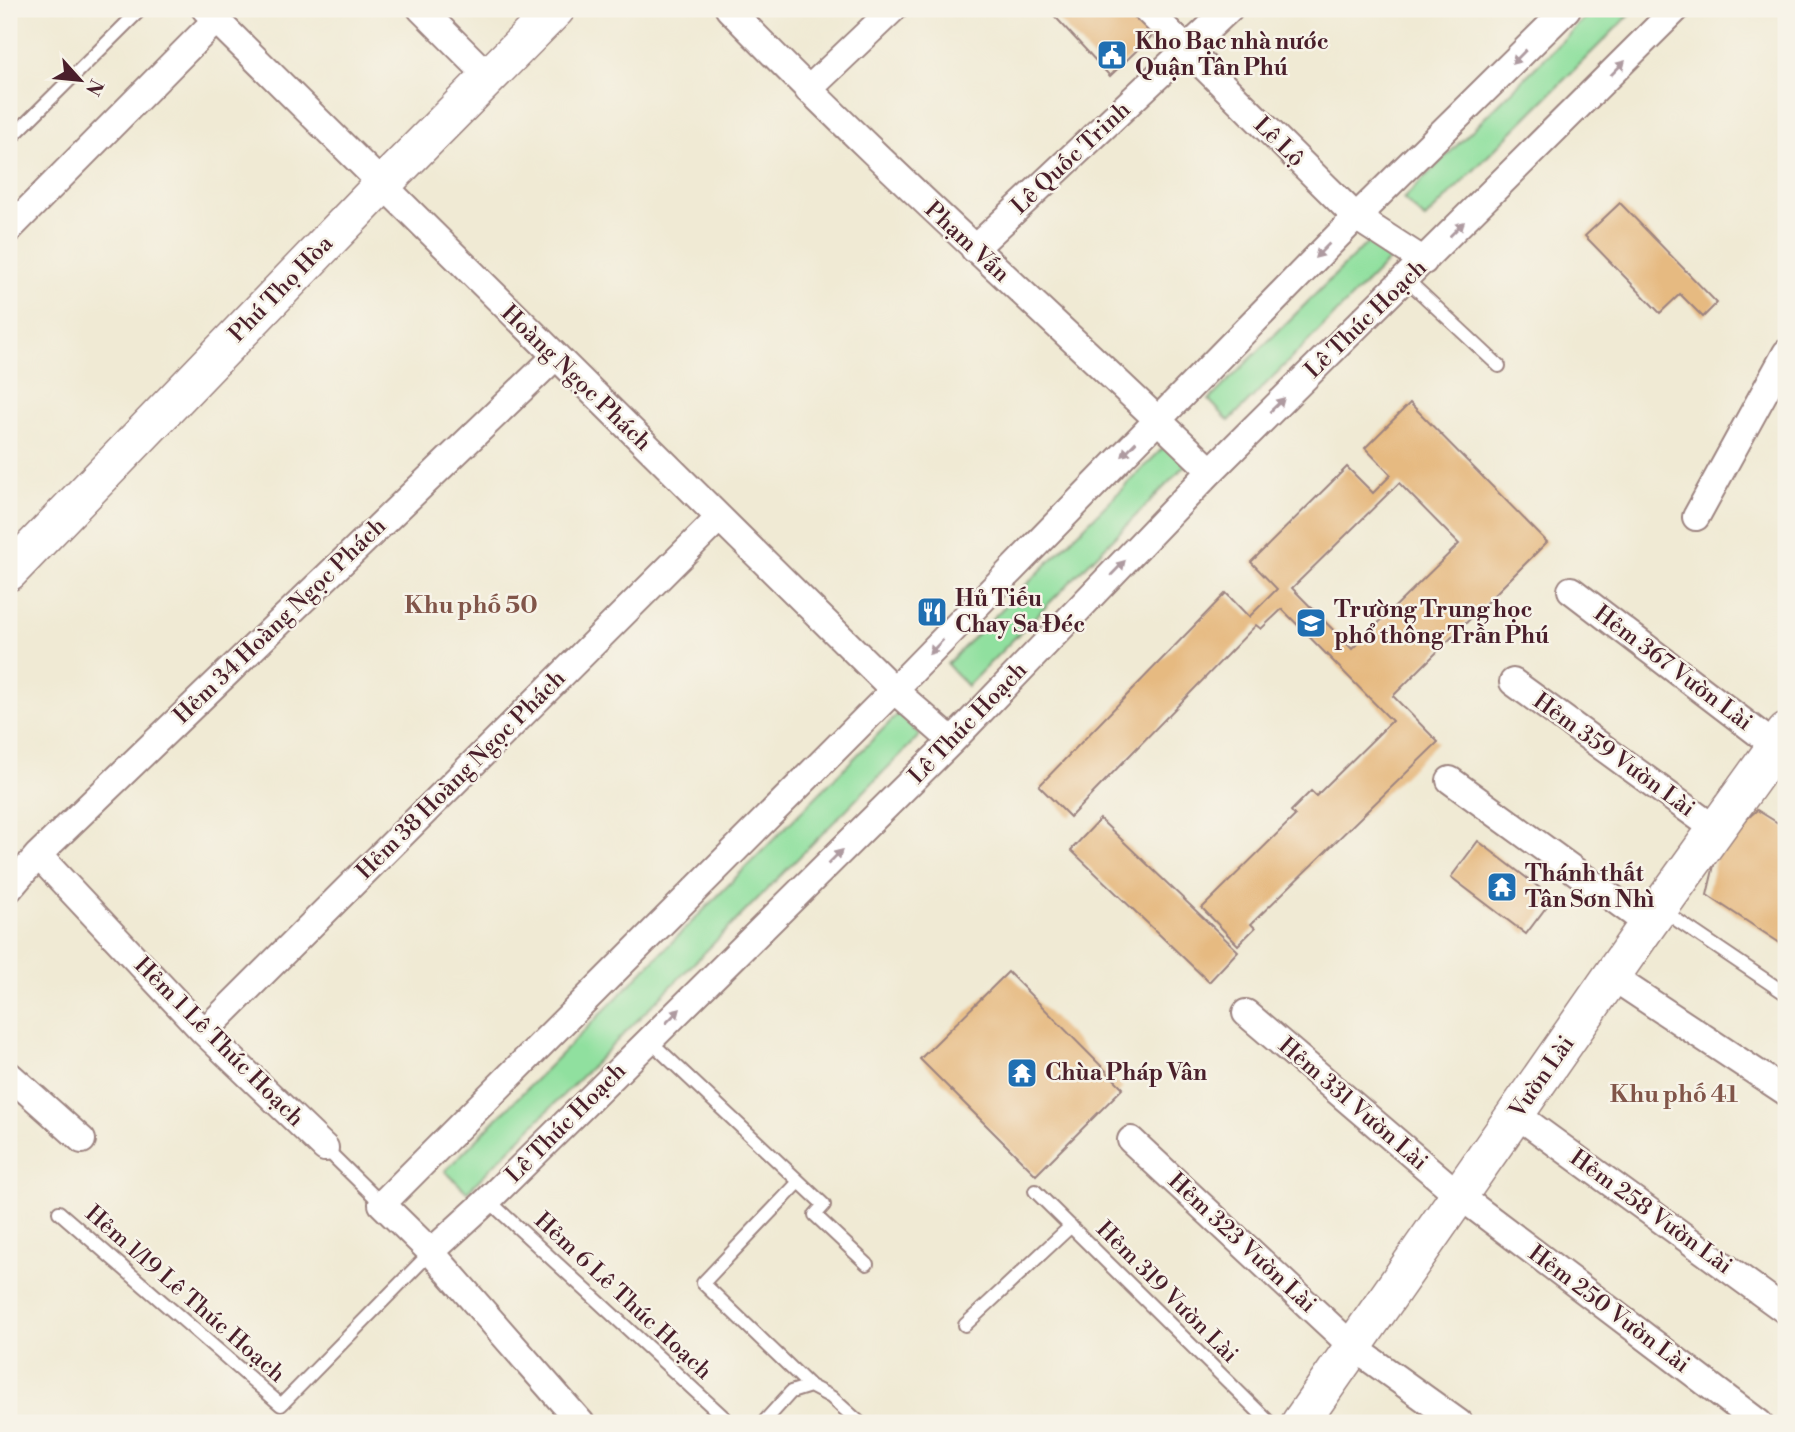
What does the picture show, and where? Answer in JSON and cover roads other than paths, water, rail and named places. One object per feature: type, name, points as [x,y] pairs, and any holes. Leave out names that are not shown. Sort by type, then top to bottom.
[{"type":"street","points":[[421,9],[489,77]]},
{"type":"street","name":"Phú Thọ Hòa","points":[[9,572],[381,186],[556,9]]},
{"type":"street","name":"Phạm Vấn","points":[[729,9],[808,90],[1211,471]]},
{"type":"street","points":[[808,90],[893,9]]},
{"type":"street","name":"Lê Lộ","points":[[1146,9],[1356,217],[1415,270]]},
{"type":"street","name":"Lê Quốc Trinh","points":[[974,249],[1229,9]]},
{"type":"street","points":[[382,1204],[894,690],[1356,217],[1567,9]]},
{"type":"street","name":"Lê Thúc Hoạch","points":[[431,1252],[488,1200],[952,741],[1211,471],[1676,9]]},
{"type":"street","points":[[9,229],[210,14]]},
{"type":"street","name":"Hoàng Ngọc Phách","points":[[210,14],[381,186],[894,690],[952,741]]},
{"type":"street","points":[[1696,517],[1786,353]]},
{"type":"street","name":"Hẻm 34 Hoàng Ngọc Phách","points":[[9,889],[38,855],[555,357]]},
{"type":"street","name":"Hẻm 38 Hoàng Ngọc Phách","points":[[204,1032],[719,518]]},
{"type":"street","name":"Hẻm 367 Vườn Lài","points":[[1571,590],[1781,739]]},
{"type":"street","name":"Hẻm 359 Vườn Lài","points":[[1513,682],[1715,829]]},
{"type":"street","name":"Vườn Lài","points":[[1300,1423],[1611,976],[1781,739]]},
{"type":"street","points":[[1450,780],[1655,916]]},
{"type":"street","name":"Hẻm 1 Lê Thúc Hoạch","points":[[38,855],[204,1032],[325,1148]]},
{"type":"street","points":[[1611,976],[1786,1092]]},
{"type":"street","name":"Hẻm 331 Vườn Lài","points":[[1246,1013],[1460,1196]]},
{"type":"street","points":[[9,1074],[82,1140]]},
{"type":"street","name":"Hẻm 258 Vườn Lài","points":[[1516,1114],[1786,1311]]},
{"type":"street","name":"Hẻm 323 Vườn Lài","points":[[1131,1140],[1353,1347],[1459,1423]]},
{"type":"street","name":"Hẻm 250 Vườn Lài","points":[[1460,1196],[1759,1423]]},
{"type":"street","name":"Hẻm 1 Lê Thúc Hoạch","points":[[382,1204],[431,1252],[572,1420]]},
{"type":"lane","points":[[9,140],[141,9]]},
{"type":"lane","points":[[1415,270],[1499,366]]},
{"type":"lane","points":[[1655,916],[1786,994]]},
{"type":"lane","points":[[649,1040],[824,1205],[815,1215],[867,1264]]},
{"type":"lane","name":"Hẻm 1 Lê Thúc Hoạch","points":[[325,1148],[382,1204]]},
{"type":"lane","points":[[799,1182],[703,1283],[810,1386],[831,1397],[860,1423]]},
{"type":"lane","name":"Hẻm 319 Vườn Lài","points":[[1035,1191],[1270,1423]]},
{"type":"lane","name":"Hẻm 6 Lê Thúc Hoạch","points":[[488,1200],[730,1423]]},
{"type":"lane","name":"Hẻm 1/19 Lê Thúc Hoạch","points":[[59,1212],[281,1405],[431,1252]]},
{"type":"lane","points":[[965,1325],[1071,1226]]},
{"type":"lane","points":[[763,1423],[791,1392],[810,1386]]},
{"type":"place","name":"Kho Bạc nhà nước Quận Tân Phú","points":[[1112,55]]},
{"type":"place","name":"Hủ Tiếu Chay Sa Đéc","points":[[932,612]]},
{"type":"place","name":"Trường Trung học phổ thông Trần Phú","points":[[1311,623]]},
{"type":"place","name":"Thánh thất Tân Sơn Nhì","points":[[1502,887]]},
{"type":"place","name":"Chùa Pháp Vân","points":[[1022,1073]]},
{"type":"district","name":"Khu phố 50","points":[[471,606]]},
{"type":"district","name":"Khu phố 41","points":[[1674,1095]]}]
